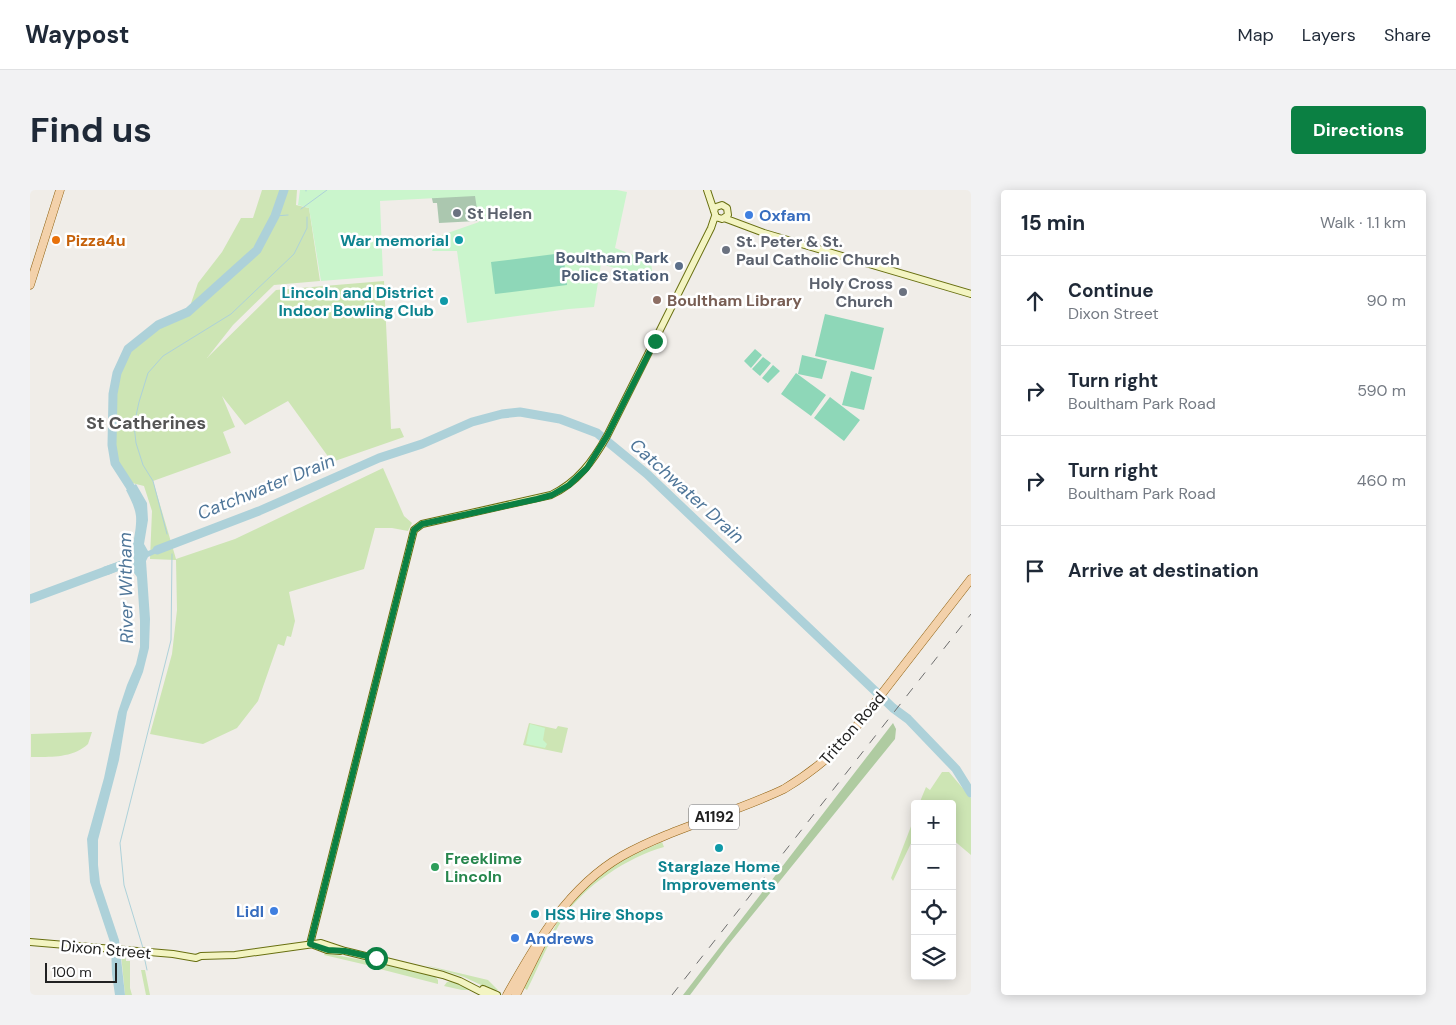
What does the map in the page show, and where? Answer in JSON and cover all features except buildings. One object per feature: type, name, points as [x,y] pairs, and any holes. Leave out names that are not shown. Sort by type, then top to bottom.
[{"type":"main road","points":[[30,285],[60,190]]},
{"type":"main road","name":"Tritton Road","points":[[507,995],[548,928],[576,893],[606,867],[642,846],[763,798],[798,780],[816,768],[838,747],[876,701],[971,579]]},
{"type":"main road","name":"Tritton Road","points":[[516,994],[545,939],[548,928]]},
{"type":"street","points":[[707,190],[714,213],[718,219],[725,217],[737,224],[971,294]]},
{"type":"street","points":[[710,199],[727,208],[725,217],[711,228]]},
{"type":"street","points":[[310,944],[414,530],[422,524],[552,495],[569,485],[587,468],[607,436],[711,228],[716,207],[720,205]]},
{"type":"street","name":"Dixon Street","points":[[30,942],[182,955],[196,958],[310,944],[334,951],[345,951],[418,968],[460,981],[487,995]]},
{"type":"street","name":"Dixon Street","points":[[460,981],[469,982],[497,995]]},
{"type":"green space","points":[[262,190],[297,190],[296,205],[309,208],[320,281],[274,285],[233,325],[207,358],[276,290],[384,281],[391,429],[400,428],[404,437],[332,462],[288,401],[245,425],[222,396],[235,427],[223,432],[231,453],[153,481],[176,559],[235,539],[383,468],[404,516],[412,523],[408,531],[392,528],[375,528],[364,569],[289,592],[295,621],[291,637],[287,636],[284,646],[278,644],[258,701],[237,728],[203,744],[150,734],[172,654],[177,610],[176,560],[150,559],[152,511],[144,486],[128,482],[115,463],[112,445],[113,394],[117,373],[128,349],[158,325],[188,312],[198,283],[222,252],[241,218],[253,218]]},
{"type":"green space","points":[[300,190],[617,190],[627,192],[615,248],[651,262],[653,279],[601,264],[594,307],[467,323],[457,251],[432,251],[442,235],[479,222],[475,196],[380,201],[383,276],[321,281],[309,208],[298,205]]},
{"type":"green space","points":[[430,190],[514,190],[516,202],[475,212],[477,221],[439,223],[437,203],[433,203]]},
{"type":"green space","points":[[563,253],[567,285],[495,294],[491,262]]},
{"type":"green space","points":[[825,314],[884,328],[874,370],[815,356]]},
{"type":"green space","points":[[755,349],[762,355],[751,368],[744,361]]},
{"type":"green space","points":[[802,355],[827,361],[822,379],[798,374]]},
{"type":"green space","points":[[763,357],[771,363],[760,376],[752,369]]},
{"type":"green space","points":[[773,365],[780,371],[768,383],[762,378]]},
{"type":"green space","points":[[851,371],[872,377],[864,410],[842,405]]},
{"type":"green space","points":[[796,373],[826,395],[811,416],[781,394]]},
{"type":"green space","points":[[830,397],[860,420],[844,441],[814,418]]},
{"type":"green space","points":[[529,723],[556,729],[558,726],[568,728],[562,753],[523,745]]},
{"type":"green space","points":[[893,723],[896,729],[895,739],[727,946],[690,995],[683,995]]},
{"type":"green space","points":[[530,724],[545,728],[543,740],[547,744],[545,748],[526,744]]},
{"type":"green space","points":[[92,732],[88,744],[76,752],[61,756],[31,757],[31,734]]},
{"type":"green space","points":[[942,772],[949,772],[971,798],[971,855],[956,842],[956,800],[921,800],[926,787],[930,790]]},
{"type":"green space","points":[[911,826],[911,843],[893,881],[891,878]]},
{"type":"green space","points":[[662,842],[664,847],[622,865],[583,894],[564,917],[527,990],[524,988],[562,913],[589,884],[621,860]]},
{"type":"green space","points":[[325,953],[368,961],[371,963],[371,966],[324,955]]},
{"type":"green space","points":[[121,954],[126,955],[126,961],[130,961],[130,988],[132,995],[125,995]]},
{"type":"green space","points":[[383,963],[434,975],[438,980],[438,984],[376,968],[379,964]]},
{"type":"green space","points":[[425,965],[488,980],[498,990],[494,991],[464,977]]},
{"type":"green space","points":[[141,970],[145,970],[150,995],[146,995]]},
{"type":"green space","points":[[452,981],[471,990],[444,986],[447,982]]},
{"type":"water","points":[[136,484],[147,503],[148,520],[144,544],[148,551],[166,544],[168,548],[148,557],[146,561],[150,619],[149,648],[143,672],[127,712],[119,760],[98,840],[100,883],[119,940],[125,995],[115,995],[111,945],[90,882],[87,839],[104,778],[118,712],[136,664],[140,647],[137,577],[126,558],[133,545],[136,516],[135,509],[126,490]]},
{"type":"water","points":[[121,561],[124,568],[108,575],[100,576],[103,567]]},
{"type":"waterway","name":"River Witham","points":[[137,497],[115,463],[112,445],[113,394],[117,373],[128,349],[158,325],[188,312],[257,250],[275,216],[284,190]]},
{"type":"waterway","points":[[301,209],[327,190]]},
{"type":"waterway","points":[[275,216],[288,215]]},
{"type":"waterway","points":[[167,534],[153,481],[143,465],[136,443],[134,425],[148,373],[163,356],[231,314],[294,254],[307,228],[307,217]]},
{"type":"waterway","name":"Catchwater Drain","points":[[157,550],[259,511],[379,458],[422,444],[472,422],[502,414],[520,412],[560,419],[597,433],[647,474],[893,708],[908,719],[956,769],[971,793]]},
{"type":"waterway","points":[[143,948],[124,885],[120,843],[171,640],[172,554]]},
{"type":"waterway","points":[[30,599],[138,559]]},
{"type":"waterway","points":[[144,956],[147,970]]},
{"type":"railway","points":[[672,995],[971,614]]},
{"type":"place","name":"St Helen","points":[[457,213]]},
{"type":"place","name":"Oxfam","points":[[749,215]]},
{"type":"place","name":"Pizza4u","points":[[56,240]]},
{"type":"place","name":"War memorial","points":[[459,240]]},
{"type":"place","name":"St. Peter & St. Paul Catholic Church","points":[[726,250]]},
{"type":"place","name":"Boultham Park Police Station","points":[[679,266]]},
{"type":"place","name":"Holy Cross Church","points":[[903,292]]},
{"type":"place","name":"Boultham Library","points":[[657,300]]},
{"type":"place","name":"Lincoln and District Indoor Bowling Club","points":[[444,301]]},
{"type":"place","name":"Starglaze Home Improvements","points":[[719,848]]},
{"type":"place","name":"Freeklime Lincoln","points":[[435,867]]},
{"type":"place","name":"Lidl","points":[[274,911]]},
{"type":"place","name":"HSS Hire Shops","points":[[535,914]]},
{"type":"place","name":"Andrews","points":[[515,938]]},
{"type":"district","name":"St Catherines","points":[[146,423]]},
{"type":"route","points":[[376,958],[345,951],[328,950],[310,944],[414,530],[418,525],[552,495],[569,485],[587,468],[607,436],[655,341]]}]
